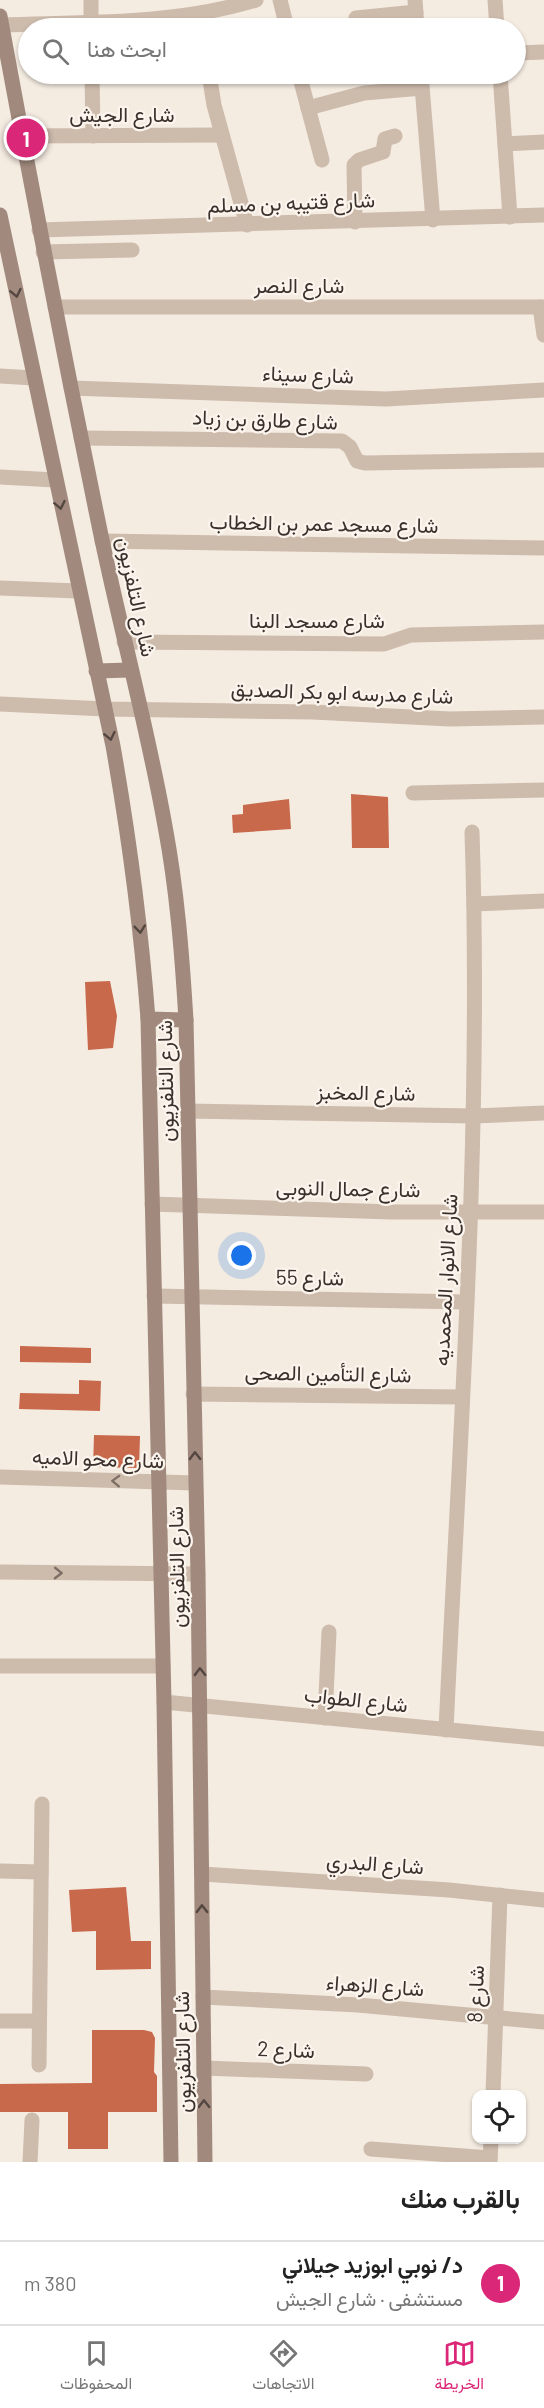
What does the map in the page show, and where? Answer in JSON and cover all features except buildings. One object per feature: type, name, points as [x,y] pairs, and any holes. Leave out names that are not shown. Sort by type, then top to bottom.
[{"type":"main road","name":"شارع التلفزيون","points":[[1,20],[43,252],[102,542],[161,804],[175,890],[186,1020],[198,1574],[205,2162]]},
{"type":"main road","name":"شارع التلفزيون","points":[[0,215],[5,265],[34,378],[105,709],[132,861],[148,1019],[164,1702],[171,2162]]},
{"type":"main road","points":[[96,671],[130,670]]},
{"type":"main road","points":[[148,1019],[186,1020]]},
{"type":"street","points":[[91,0],[91,18]]},
{"type":"street","points":[[212,18],[256,0]]},
{"type":"street","points":[[280,0],[284,18]]},
{"type":"street","points":[[495,0],[496,18]]},
{"type":"street","points":[[356,18],[415,6]]},
{"type":"street","points":[[165,18],[183,18]]},
{"type":"street","points":[[1,20],[18,21]]},
{"type":"street","points":[[526,53],[544,52]]},
{"type":"street","points":[[92,84],[93,136]]},
{"type":"street","points":[[211,84],[222,135],[247,225]]},
{"type":"street","points":[[302,84],[322,160]]},
{"type":"street","points":[[308,108],[408,84]]},
{"type":"street","points":[[422,84],[434,220]]},
{"type":"street","points":[[501,84],[510,217]]},
{"type":"street","name":"شارع الجيش","points":[[22,136],[222,135]]},
{"type":"street","points":[[355,222],[354,165],[359,159],[383,152],[385,139],[396,136]]},
{"type":"street","points":[[505,144],[544,142]]},
{"type":"street","name":"شارع قتيبه بن مسلم","points":[[39,230],[544,215]]},
{"type":"street","points":[[43,252],[132,250]]},
{"type":"street","points":[[542,307],[544,335]]},
{"type":"street","name":"شارع النصر","points":[[55,308],[542,307]]},
{"type":"street","points":[[0,376],[34,378]]},
{"type":"street","name":"شارع سيناء","points":[[71,388],[386,399],[544,390]]},
{"type":"street","name":"شارع طارق بن زياد","points":[[81,438],[342,441],[350,447],[357,461],[365,463],[544,460]]},
{"type":"street","points":[[0,477],[55,480]]},
{"type":"street","name":"شارع مسجد عمر بن الخطاب","points":[[102,542],[544,548]]},
{"type":"street","points":[[0,588],[78,591]]},
{"type":"street","name":"شارع مسجد البنا","points":[[124,642],[384,644],[411,635],[544,632]]},
{"type":"street","name":"شارع مدرسه ابو بكر الصديق","points":[[0,704],[105,709],[313,712],[450,719],[544,717]]},
{"type":"street","points":[[413,793],[544,790]]},
{"type":"street","name":"شارع الانوار المحمديه","points":[[446,1730],[474,1116],[472,832]]},
{"type":"street","points":[[474,904],[544,901]]},
{"type":"street","name":"شارع المخبز","points":[[187,1111],[474,1116],[544,1113]]},
{"type":"street","name":"شارع جمال النوبى","points":[[152,1204],[544,1212]]},
{"type":"street","name":"شارع 55","points":[[154,1296],[466,1302]]},
{"type":"street","name":"شارع التأمين الصحى","points":[[193,1394],[461,1397]]},
{"type":"street","name":"شارع محو الاميه","points":[[0,1477],[195,1483]]},
{"type":"street","points":[[0,1572],[198,1574]]},
{"type":"street","points":[[325,1718],[329,1632]]},
{"type":"street","points":[[0,1666],[163,1666]]},
{"type":"street","name":"شارع الطواب","points":[[164,1702],[544,1739]]},
{"type":"street","points":[[39,2065],[42,1804]]},
{"type":"street","points":[[0,1871],[41,1872]]},
{"type":"street","name":"شارع البدري","points":[[202,1874],[544,1900]]},
{"type":"street","name":"شارع 8","points":[[493,2090],[500,1895]]},
{"type":"street","name":"شارع الزهراء","points":[[203,1997],[358,2005],[544,2022]]},
{"type":"street","points":[[0,2021],[39,2021]]},
{"type":"street","name":"شارع 2","points":[[204,2068],[366,2074]]},
{"type":"street","points":[[30,2162],[32,2120]]},
{"type":"street","points":[[371,2149],[490,2160],[491,2144]]},
{"type":"place","name":"د/ نوبي ابوزيد جيلاني","points":[[26,138]]}]
